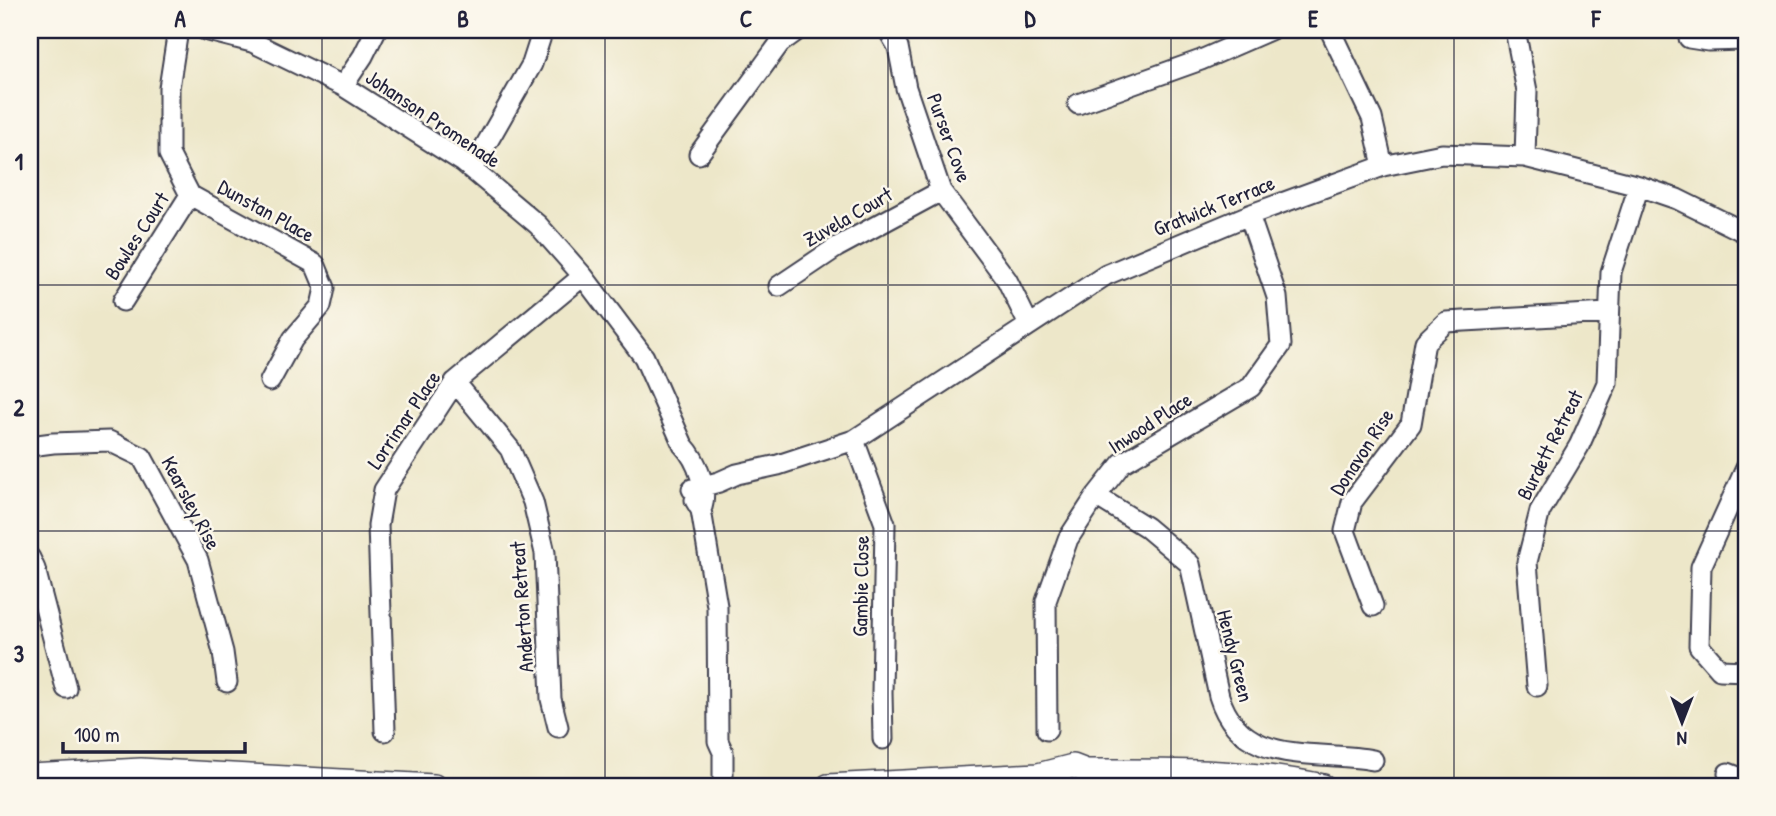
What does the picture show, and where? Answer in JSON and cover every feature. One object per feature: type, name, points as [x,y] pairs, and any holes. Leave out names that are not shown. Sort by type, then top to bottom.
[{"type":"main road","points":[[30,776],[141,771],[332,783],[434,786]]},
{"type":"main road","points":[[828,786],[1038,775],[1075,778],[1202,771],[1280,778],[1324,786]]},
{"type":"main road","points":[[1105,786],[1142,779],[1159,779],[1261,786]]},
{"type":"main road","points":[[30,786],[58,782],[141,780],[296,786]]},
{"type":"main road","points":[[997,786],[1023,786]]},
{"type":"street","name":"Dunstan Place","points":[[178,30],[169,88],[169,155],[190,195],[315,264],[325,288],[321,306],[293,340],[270,381]]},
{"type":"street","name":"Johanson Promenade","points":[[205,30],[252,42],[343,86],[468,166],[538,225],[583,276],[644,358],[683,445],[693,456],[696,483],[705,500],[701,510],[717,606],[718,741],[723,752],[723,786]]},
{"type":"street","points":[[343,86],[376,30]]},
{"type":"street","points":[[468,166],[522,62],[531,30]]},
{"type":"street","points":[[468,166],[532,64],[543,30]]},
{"type":"street","points":[[699,155],[780,43],[799,30]]},
{"type":"street","name":"Purser Cove","points":[[888,30],[898,47],[906,88],[942,191],[1007,280],[1029,325]]},
{"type":"street","points":[[1078,104],[1201,60],[1269,30]]},
{"type":"street","points":[[1330,30],[1372,118],[1383,166]]},
{"type":"street","points":[[1515,30],[1527,91],[1525,157]]},
{"type":"street","points":[[1689,38],[1708,41],[1746,40]]},
{"type":"street","name":"Gratwick Terrace","points":[[696,483],[718,472],[737,474],[778,465],[854,440],[1107,275],[1249,215],[1383,166],[1442,154],[1525,157],[1639,186],[1687,203],[1746,233]]},
{"type":"street","name":"Burdett Retreat","points":[[1537,686],[1527,562],[1540,511],[1579,446],[1607,383],[1611,272],[1639,186]]},
{"type":"street","name":"Zuvela Court","points":[[779,285],[837,247],[942,191]]},
{"type":"street","name":"Bowles Court","points":[[122,301],[190,195]]},
{"type":"street","name":"Inwood Place","points":[[1047,730],[1046,601],[1068,539],[1122,463],[1251,387],[1281,345],[1277,297],[1249,215]]},
{"type":"street","name":"Lorrimar Place","points":[[385,731],[378,525],[384,490],[456,382],[583,276]]},
{"type":"street","name":"Donavon Rise","points":[[1373,606],[1345,531],[1352,502],[1412,424],[1425,342],[1446,322],[1608,313]]},
{"type":"street","name":"Anderton Retreat","points":[[456,382],[510,449],[533,502],[545,553],[551,699],[558,727]]},
{"type":"street","name":"Gambie Close","points":[[854,440],[885,524],[883,739]]},
{"type":"street","name":"Kearsley Rise","points":[[30,446],[109,441],[142,457],[198,560],[223,652],[227,682]]},
{"type":"street","points":[[1746,468],[1701,567],[1699,646],[1720,670],[1746,671]]},
{"type":"street","name":"Hendy Green","points":[[1096,496],[1146,527],[1190,564],[1219,696],[1225,715],[1233,726],[1258,744],[1279,750],[1373,760]]},
{"type":"street","points":[[30,558],[66,688]]},
{"type":"street","name":"Johanson Promenade","points":[[712,786],[711,753],[718,741]]}]
